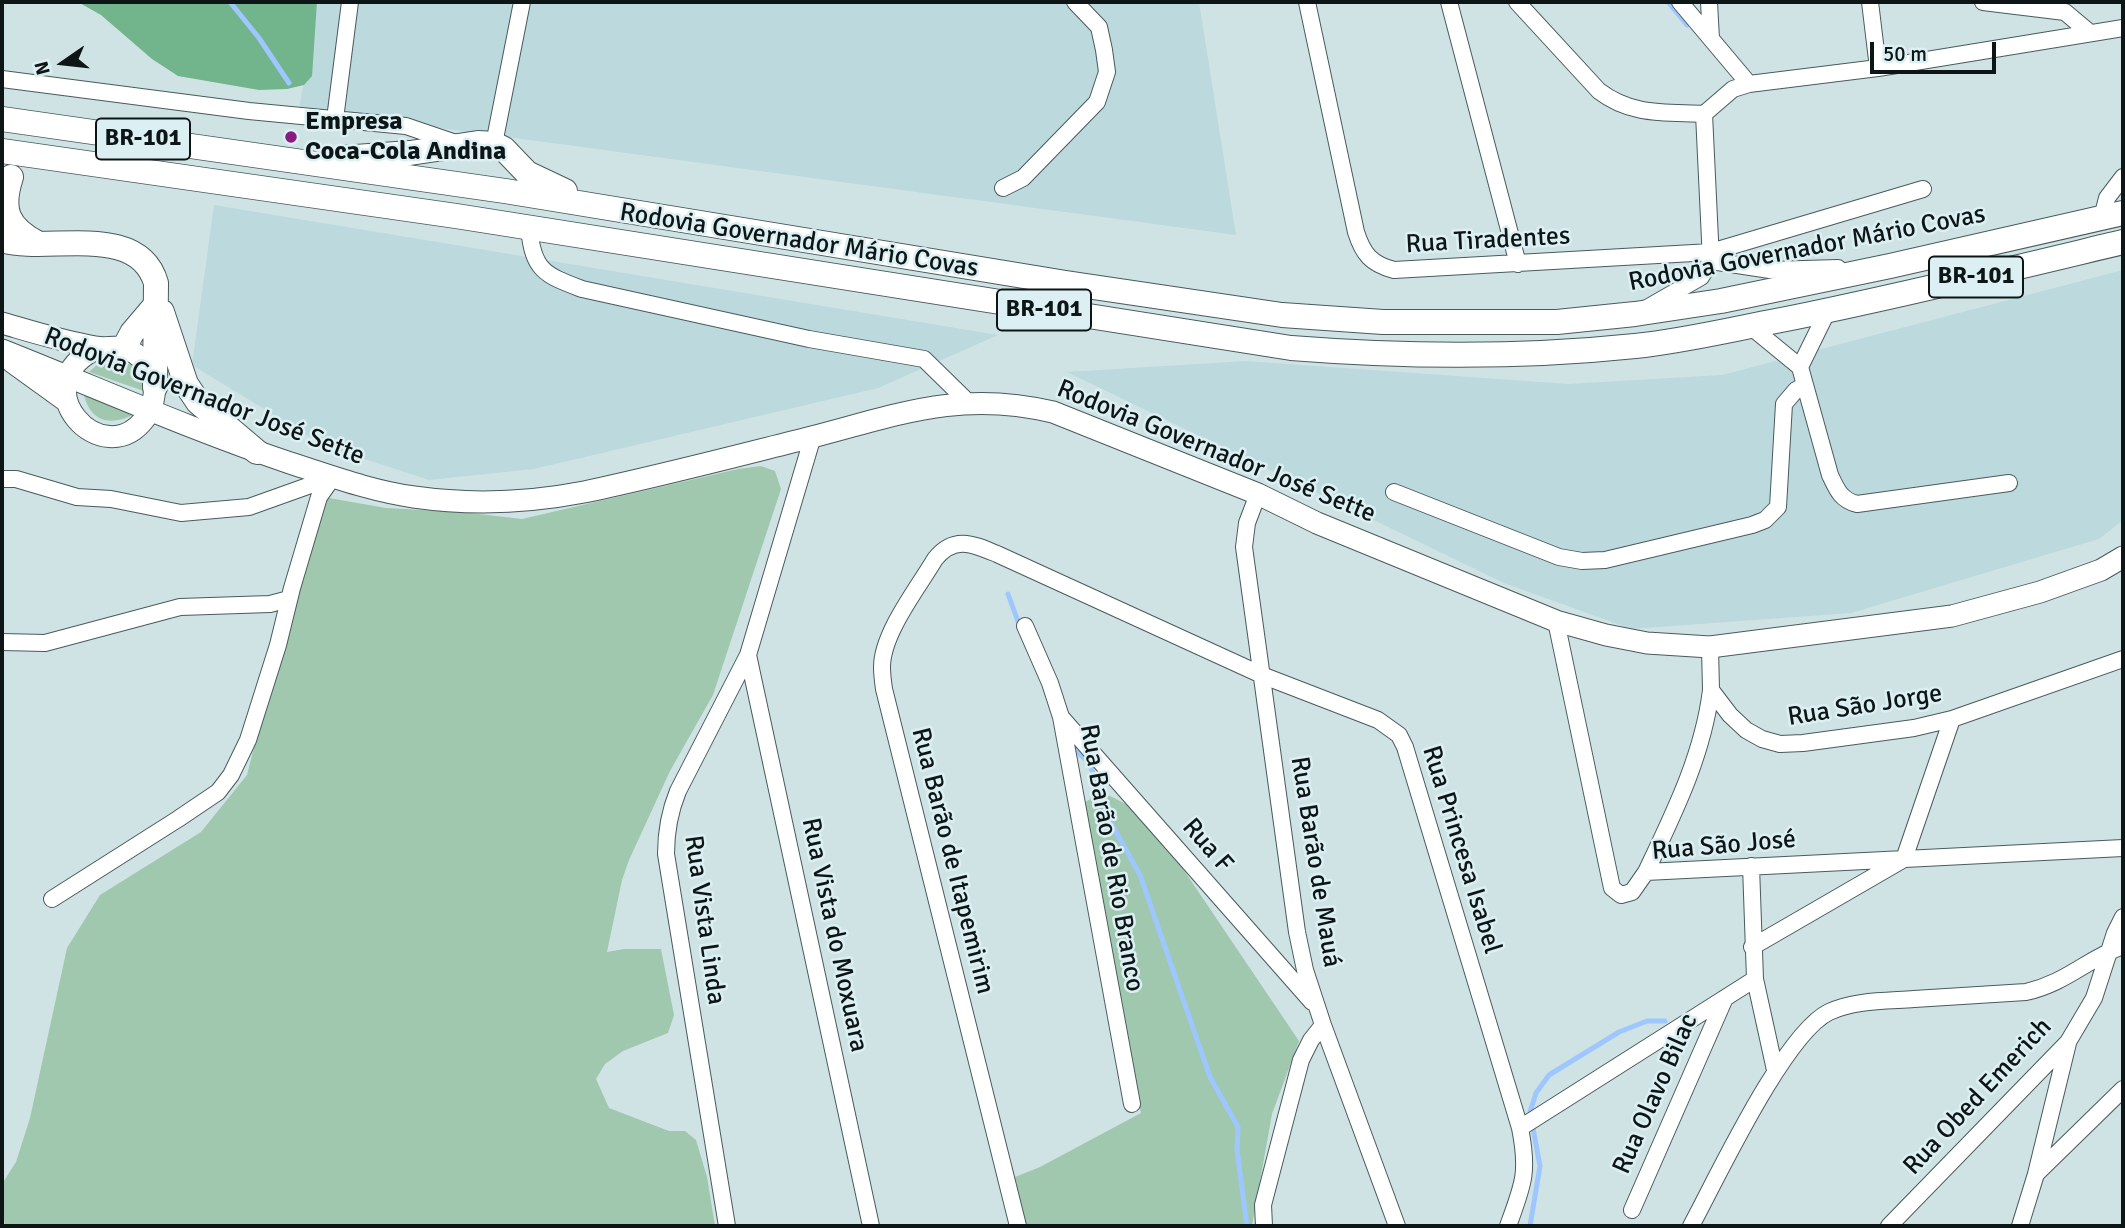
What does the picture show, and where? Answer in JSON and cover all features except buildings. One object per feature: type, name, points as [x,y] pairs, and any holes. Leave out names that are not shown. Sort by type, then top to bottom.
[{"type":"highway","name":"Rodovia Governador Mário Covas","points":[[2,119],[505,191],[1066,283],[1282,315],[1383,322],[1558,322],[1635,314],[1721,301],[1890,266],[2113,215]]},
{"type":"highway","points":[[2,131],[125,146],[150,141]]},
{"type":"highway","points":[[284,159],[340,159],[461,145],[504,152],[535,179],[558,189],[640,212]]},
{"type":"highway","name":"Rodovia Governador Mário Covas","points":[[2,151],[456,216],[1291,348],[1380,355],[1460,356],[1586,350],[1678,340],[1828,310],[2123,242]]},
{"type":"highway","points":[[456,216],[492,203],[514,180],[515,166],[504,152]]},
{"type":"highway","points":[[40,245],[15,230],[6,219],[3,200],[7,178],[76,162]]},
{"type":"highway","points":[[2,240],[14,244],[40,245],[99,243],[128,250],[143,261],[153,275],[155,300],[149,408]]},
{"type":"highway","points":[[124,348],[155,300]]},
{"type":"highway","points":[[155,300],[186,384],[205,408],[257,452]]},
{"type":"main road","points":[[2,323],[98,348],[124,348],[139,356],[150,370],[149,408],[122,436],[104,436],[87,430],[73,418],[66,401],[68,376],[80,358],[98,348]]},
{"type":"main road","name":"Rodovia Governador José Sette","points":[[2,352],[257,452],[366,488],[414,497],[472,502],[548,499],[625,484],[900,413],[969,403],[1019,404],[1053,412],[1258,494],[1317,523],[1556,621],[1647,643],[1710,647],[1952,615],[2040,592],[2101,570],[2123,557]]},
{"type":"main road","points":[[2,352],[66,401]]},
{"type":"street","points":[[335,119],[350,2]]},
{"type":"street","points":[[504,152],[522,2]]},
{"type":"street","points":[[1003,188],[1023,178],[1097,102],[1107,72],[1104,50],[1098,27],[1075,2]]},
{"type":"street","name":"Rua Tiradentes","points":[[1307,2],[1356,232],[1361,247],[1370,260],[1380,267],[1394,270],[1711,257]]},
{"type":"street","points":[[1450,2],[1518,264]]},
{"type":"street","points":[[1517,2],[1599,91],[1615,103],[1644,111],[1704,114],[1733,89],[1749,84],[1878,68],[2123,27]]},
{"type":"street","points":[[1680,2],[1749,84]]},
{"type":"street","points":[[1709,2],[1711,40]]},
{"type":"street","points":[[1870,2],[1878,68]]},
{"type":"street","points":[[1983,2],[2065,12],[2090,33]]},
{"type":"street","points":[[2,79],[249,111],[406,126],[461,145]]},
{"type":"street","points":[[1635,314],[1701,277],[1711,257],[1704,114]]},
{"type":"street","points":[[406,126],[410,153]]},
{"type":"street","points":[[2113,215],[2107,198],[2123,177]]},
{"type":"street","points":[[1711,257],[1923,188]]},
{"type":"street","points":[[529,228],[531,249],[542,270],[555,279],[582,289],[809,339],[923,359],[969,403]]},
{"type":"street","points":[[1711,257],[1770,270],[1890,266]]},
{"type":"street","points":[[1800,367],[1828,310]]},
{"type":"street","points":[[1750,326],[1800,367],[1830,475],[1838,493],[1847,502],[1857,504],[2009,482]]},
{"type":"street","points":[[1394,492],[1559,557],[1582,561],[1605,560],[1752,525],[1765,520],[1778,507],[1784,404],[1796,390],[1805,385]]},
{"type":"street","name":"Rua Vista Linda","points":[[727,1226],[666,855],[666,829],[678,791],[748,655],[813,436]]},
{"type":"street","points":[[2,479],[16,479],[77,497],[111,499],[181,513],[249,507],[332,477]]},
{"type":"street","points":[[52,899],[218,792],[231,775],[248,740],[278,645],[319,497],[332,477]]},
{"type":"street","name":"Rua Barão de Mauá","points":[[1258,494],[1247,523],[1244,547],[1264,676],[1297,932],[1316,1007],[1397,1226]]},
{"type":"street","name":"Rua Barão de Itapemirim","points":[[974,545],[960,543],[951,546],[942,550],[935,559],[891,632],[881,666],[884,689],[1018,1226]]},
{"type":"street","name":"Rua Princesa Isabel","points":[[974,545],[1264,676],[1378,720],[1399,735],[1405,747],[1520,1128],[1525,1165],[1522,1185],[1508,1226]]},
{"type":"street","points":[[2,642],[45,643],[180,607],[270,604],[289,599]]},
{"type":"street","name":"Rua São José","points":[[1556,621],[1612,888],[1621,895],[1632,892],[1646,872],[2123,848]]},
{"type":"street","name":"Rua Barão de Rio Branco","points":[[1025,626],[1050,683],[1061,717],[1132,1104]]},
{"type":"street","points":[[1646,872],[1697,755],[1707,722],[1711,690],[1710,647]]},
{"type":"street","name":"Rua Vista do Moxuara","points":[[748,655],[872,1226]]},
{"type":"street","name":"Rua São Jorge","points":[[1711,690],[1730,715],[1746,730],[1762,739],[1780,744],[1803,743],[1914,728],[1952,719],[2123,659]]},
{"type":"street","name":"Rua F","points":[[1061,717],[1316,1007]]},
{"type":"street","points":[[1752,947],[1904,859],[1952,719]]},
{"type":"street","points":[[1751,866],[1755,979],[1776,1070]]},
{"type":"street","name":"Rua Obed Emerich","points":[[1889,1226],[2068,1042],[2094,998],[2116,949],[2123,917]]},
{"type":"street","points":[[1691,1226],[1776,1070],[1813,1023],[1829,1012],[1880,1001],[2026,992],[2047,987],[2116,949]]},
{"type":"street","points":[[1520,1128],[1755,979]]},
{"type":"street","name":"Rua Olavo Bilac","points":[[1632,1210],[1725,998]]},
{"type":"street","points":[[1264,1226],[1263,1205],[1301,1060],[1311,1040],[1323,1025]]},
{"type":"street","points":[[2020,1226],[2036,1174],[2068,1042]]},
{"type":"street","points":[[2036,1174],[2123,1088]]},
{"type":"shaded area","points":[[318,2],[1199,2],[1236,235],[299,109]]},
{"type":"shaded area","points":[[214,205],[998,335],[878,388],[534,469],[429,480],[325,446],[192,365]]},
{"type":"shaded area","points":[[2123,270],[2123,520],[2099,539],[1851,613],[1631,629],[1504,583],[1067,372],[1246,361],[1568,384],[1722,375]]},
{"type":"green space","points":[[78,2],[317,2],[312,76],[304,85],[259,90],[178,76],[152,59],[101,15]]},
{"type":"green space","points":[[115,361],[133,365],[144,381],[147,392],[89,372],[99,363]]},
{"type":"green space","points":[[83,391],[140,411],[121,419],[104,420],[91,411]]},
{"type":"green space","points":[[761,466],[775,471],[781,489],[713,695],[670,771],[629,860],[622,880],[607,952],[661,949],[674,1015],[668,1033],[623,1051],[605,1064],[596,1079],[609,1108],[669,1131],[685,1131],[696,1140],[707,1177],[715,1226],[5,1226],[2,1184],[16,1162],[30,1118],[67,948],[100,895],[201,832],[247,775],[316,504],[323,497],[386,508],[522,519]]},
{"type":"green space","points":[[1102,792],[1146,814],[1299,1041],[1272,1114],[1252,1226],[1025,1226],[1015,1177],[1040,1167],[1141,1113],[1082,804]]},
{"type":"waterway","points":[[230,2],[259,38],[289,83]]},
{"type":"waterway","points":[[1668,2],[1687,25]]},
{"type":"waterway","points":[[1008,594],[1020,627]]},
{"type":"waterway","points":[[1070,745],[1087,761],[1092,770],[1107,816],[1140,875],[1210,1077],[1238,1127],[1237,1150],[1247,1226]]},
{"type":"waterway","points":[[1530,1226],[1540,1166],[1530,1112],[1536,1093],[1549,1075],[1619,1032],[1647,1021],[1665,1021]]},
{"type":"place","name":"Empresa Coca-Cola Andina","points":[[291,137]]}]
